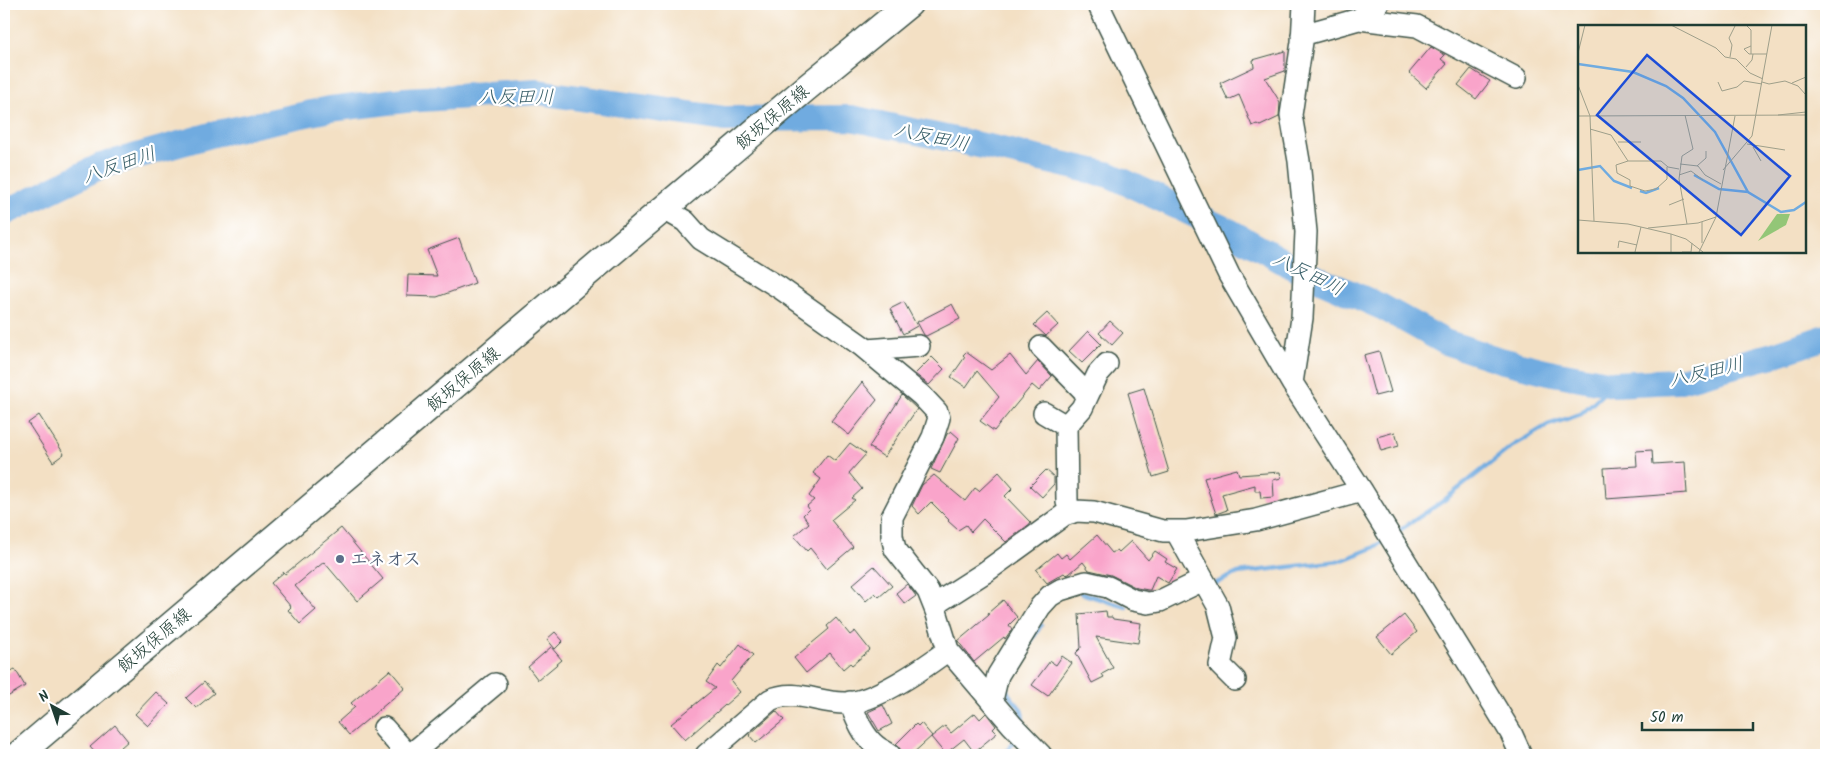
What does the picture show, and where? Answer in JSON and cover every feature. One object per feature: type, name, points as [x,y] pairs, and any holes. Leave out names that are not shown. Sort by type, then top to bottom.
[{"type":"main road","name":"飯坂保原線","points":[[18,755],[805,89],[909,4]]},
{"type":"street","points":[[1098,4],[1229,275],[1292,383],[1362,491],[1511,733],[1522,755]]},
{"type":"street","points":[[1292,383],[1302,318],[1306,232],[1299,161],[1291,116],[1304,4]]},
{"type":"street","points":[[1359,19],[1378,4]]},
{"type":"street","points":[[1302,34],[1359,19],[1417,26],[1516,78]]},
{"type":"street","points":[[664,209],[685,221],[701,239],[780,288],[867,350],[922,396],[937,412],[939,418],[933,437],[892,517],[891,526],[895,549],[921,580],[934,605],[948,650],[1012,725],[1036,749]]},
{"type":"street","points":[[867,350],[919,346]]},
{"type":"street","points":[[1041,347],[1088,395]]},
{"type":"street","points":[[1071,512],[1067,502],[1066,426],[1082,408],[1098,374],[1107,364]]},
{"type":"street","points":[[1044,413],[1066,426]]},
{"type":"street","points":[[934,605],[984,573],[1064,515],[1071,512],[1094,512],[1163,531],[1186,531],[1256,520],[1362,491]]},
{"type":"street","points":[[1176,531],[1218,606],[1226,638],[1220,665],[1235,680]]},
{"type":"street","points":[[992,700],[998,675],[1040,607],[1050,596],[1060,590],[1086,582],[1108,587],[1133,600],[1148,603],[1207,586]]},
{"type":"street","points":[[706,755],[770,700],[776,697],[787,694],[829,702],[850,702],[874,696],[948,650]]},
{"type":"street","points":[[384,728],[409,755],[495,684]]},
{"type":"street","points":[[850,702],[859,724],[868,737],[876,746],[890,755]]},
{"type":"building","points":[[1431,47],[1445,55],[1441,59],[1447,64],[1426,88],[1409,73]]},
{"type":"building","points":[[1285,51],[1285,71],[1265,78],[1280,102],[1279,117],[1260,126],[1257,124],[1252,126],[1239,95],[1228,100],[1220,83],[1254,67],[1253,60]]},
{"type":"building","points":[[1471,69],[1490,81],[1476,99],[1458,85]]},
{"type":"building","points":[[459,238],[475,283],[437,297],[407,296],[408,275],[437,276],[427,250]]},
{"type":"building","points":[[904,302],[917,326],[903,334],[890,309]]},
{"type":"building","points":[[952,304],[960,319],[926,336],[924,335],[917,322]]},
{"type":"building","points":[[1047,313],[1058,325],[1046,336],[1034,325]]},
{"type":"building","points":[[1110,321],[1123,333],[1112,345],[1099,333]]},
{"type":"building","points":[[1088,331],[1101,344],[1082,363],[1069,351]]},
{"type":"building","points":[[1379,351],[1391,392],[1375,396],[1364,355]]},
{"type":"building","points":[[966,352],[991,370],[1010,355],[1026,375],[1038,361],[1052,376],[1039,391],[1032,385],[994,431],[980,421],[999,397],[977,371],[966,387],[951,377],[965,357],[963,355]]},
{"type":"building","points":[[932,357],[944,369],[929,385],[915,374]]},
{"type":"building","points":[[862,382],[877,400],[849,435],[831,421]]},
{"type":"building","points":[[1144,388],[1169,472],[1153,477],[1128,393]]},
{"type":"building","points":[[902,395],[917,409],[884,457],[869,447]]},
{"type":"building","points":[[39,415],[64,454],[53,462],[28,423]]},
{"type":"building","points":[[951,431],[959,438],[940,473],[931,469],[947,434]]},
{"type":"building","points":[[1395,432],[1399,446],[1381,451],[1377,437]]},
{"type":"building","points":[[850,443],[866,454],[849,473],[862,489],[852,498],[855,500],[831,520],[853,547],[827,569],[810,548],[807,551],[794,536],[809,523],[803,515],[809,509],[807,506],[814,500],[809,496],[821,479],[813,473],[827,455],[835,461]]},
{"type":"building","points":[[1652,450],[1653,464],[1685,462],[1687,493],[1606,499],[1604,468],[1637,466],[1636,451]]},
{"type":"building","points":[[1237,469],[1239,475],[1280,472],[1281,478],[1273,480],[1274,497],[1261,498],[1260,491],[1255,491],[1255,485],[1222,494],[1227,510],[1216,514],[1204,478]]},
{"type":"building","points":[[1046,470],[1054,477],[1054,484],[1042,497],[1030,486]]},
{"type":"building","points":[[999,472],[1013,488],[1005,496],[1031,523],[1006,542],[983,519],[971,532],[966,525],[958,530],[931,502],[919,514],[912,506],[922,485],[934,475],[965,501],[975,488],[979,491]]},
{"type":"building","points":[[341,528],[383,579],[357,601],[324,562],[295,586],[316,610],[300,624],[288,610],[291,607],[271,583],[284,572],[285,574]]},
{"type":"building","points":[[1097,535],[1112,553],[1117,550],[1119,552],[1131,541],[1148,560],[1155,551],[1167,559],[1165,562],[1177,569],[1168,583],[1156,576],[1150,590],[1137,588],[1111,575],[1089,570],[1083,562],[1069,574],[1066,575],[1064,573],[1047,583],[1036,570],[1057,553],[1061,558],[1066,554],[1070,559]]},
{"type":"building","points":[[874,566],[892,586],[879,597],[875,593],[866,601],[852,585]]},
{"type":"building","points":[[907,584],[916,596],[905,604],[896,593]]},
{"type":"building","points":[[1003,600],[1017,617],[1009,625],[1012,629],[1005,639],[1004,637],[974,662],[958,641],[989,615],[988,613]]},
{"type":"building","points":[[1106,611],[1107,617],[1141,623],[1138,643],[1096,637],[1113,668],[1102,674],[1104,677],[1092,683],[1076,653],[1081,648],[1079,614]]},
{"type":"building","points":[[1404,615],[1417,632],[1391,654],[1377,637]]},
{"type":"building","points":[[836,618],[850,635],[855,631],[870,650],[852,665],[850,663],[843,669],[830,653],[806,673],[794,658],[829,629],[827,626]]},
{"type":"building","points":[[555,632],[563,641],[555,649],[547,639]]},
{"type":"building","points":[[740,644],[753,655],[731,681],[740,692],[685,740],[671,724],[715,688],[706,682],[718,665],[721,668]]},
{"type":"building","points":[[551,647],[562,660],[538,680],[528,667]]},
{"type":"building","points":[[1062,656],[1072,663],[1048,696],[1032,685],[1050,661],[1056,665]]},
{"type":"building","points":[[15,669],[25,686],[4,699],[4,675]]},
{"type":"building","points":[[390,670],[405,688],[349,735],[338,722],[355,707],[351,703]]},
{"type":"building","points":[[204,682],[214,693],[196,708],[186,698]]},
{"type":"building","points":[[156,692],[169,704],[148,726],[135,714]]},
{"type":"building","points":[[883,705],[892,724],[879,731],[868,712]]},
{"type":"building","points":[[776,711],[784,720],[756,743],[749,735]]},
{"type":"building","points":[[975,713],[980,719],[986,713],[996,726],[993,729],[997,733],[974,752],[964,739],[945,754],[931,737],[945,726],[951,733]]},
{"type":"building","points":[[921,723],[932,736],[911,755],[905,755],[896,744],[916,724],[918,726]]},
{"type":"building","points":[[115,725],[128,741],[112,755],[97,755],[90,747]]},
{"type":"waterway","name":"八反田川","points":[[4,213],[101,166],[218,133],[330,109],[405,100],[538,92],[725,119],[851,118],[1110,175],[1231,232],[1300,271],[1382,307],[1445,342],[1500,360],[1553,373],[1613,384],[1677,381],[1773,355],[1826,337]]},
{"type":"waterway","points":[[1394,534],[1443,501],[1511,447],[1548,425],[1581,414],[1613,384]]},
{"type":"waterway","points":[[1212,585],[1238,573],[1340,561],[1373,548],[1386,539]]},
{"type":"waterway","points":[[1081,593],[1126,607]]},
{"type":"waterway","points":[[1010,676],[1041,625]]},
{"type":"waterway","points":[[1006,683],[1009,695],[1022,712],[1021,727]]},
{"type":"waterway","points":[[1004,755],[1017,738]]},
{"type":"place","name":"エネオス","points":[[340,559]]}]
